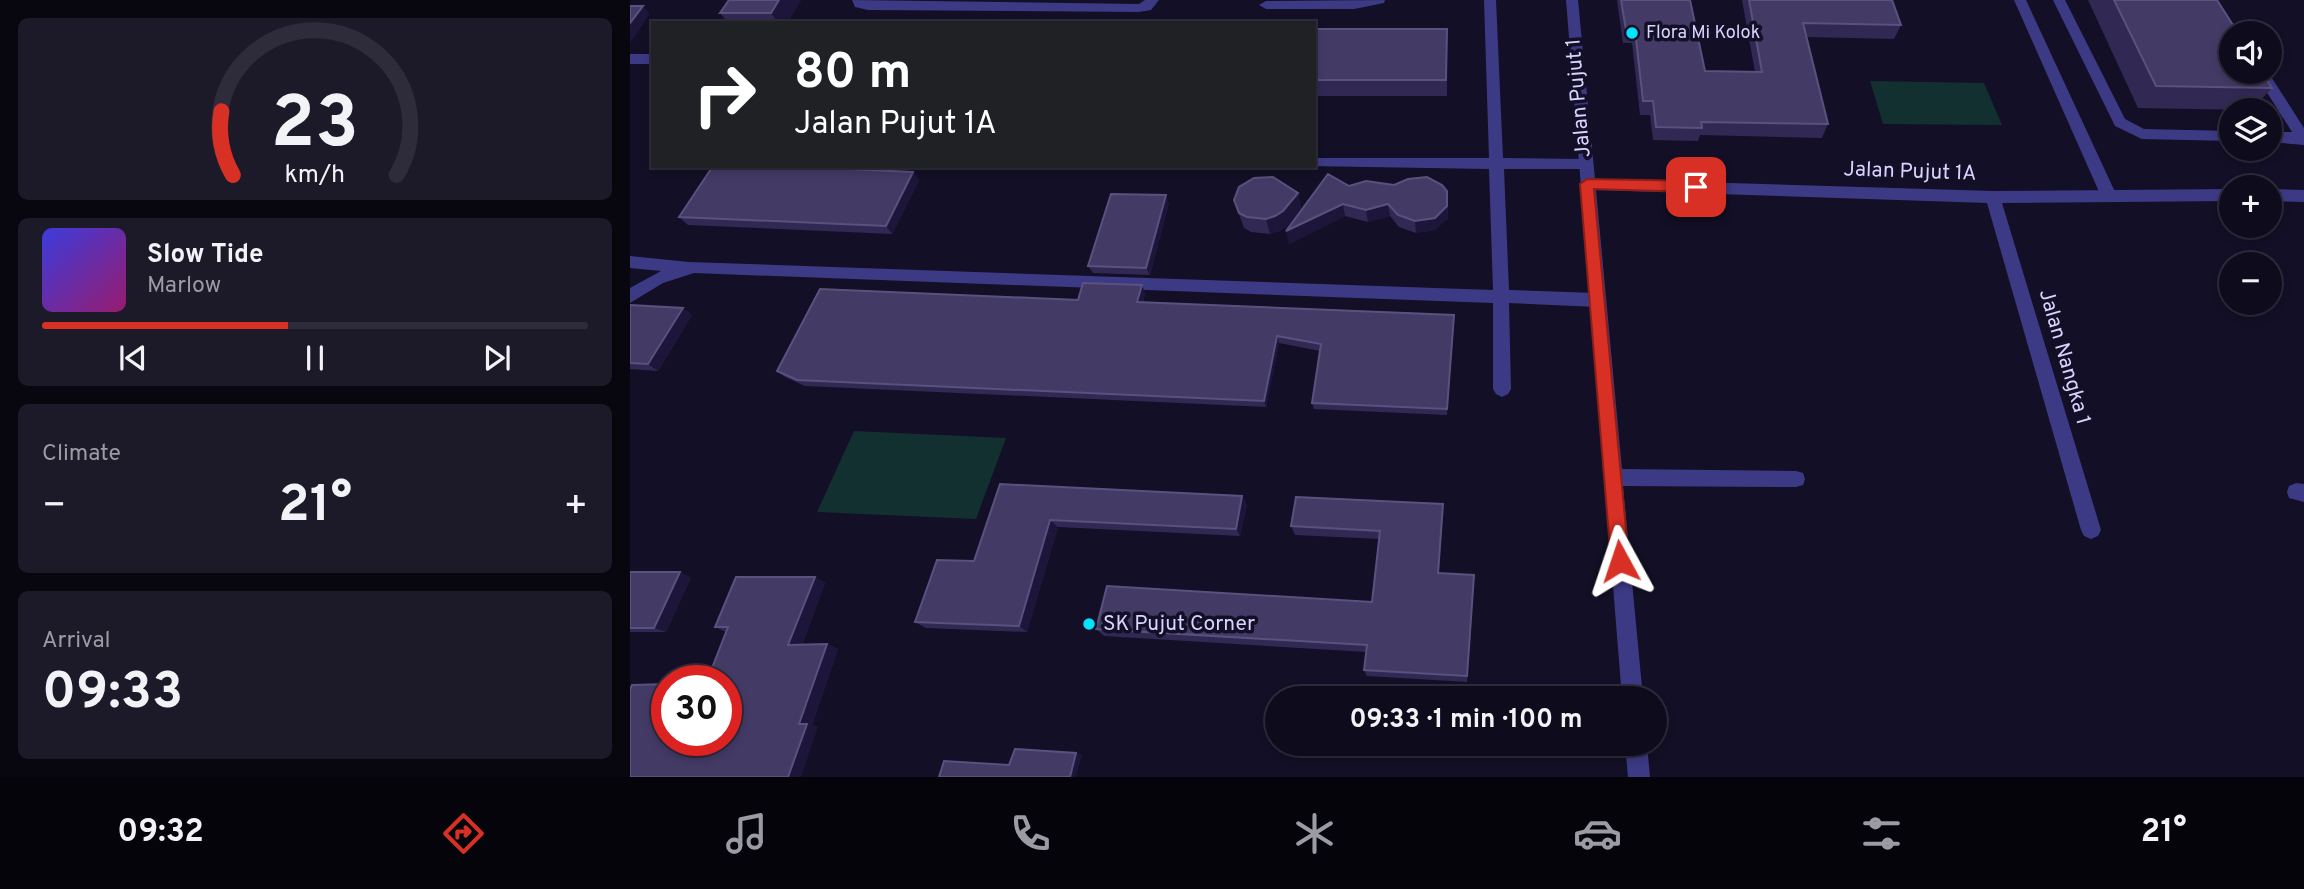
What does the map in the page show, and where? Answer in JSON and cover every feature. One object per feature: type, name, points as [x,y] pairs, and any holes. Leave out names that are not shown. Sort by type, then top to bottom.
[{"type":"street","points":[[858,0],[860,4],[869,6],[1139,8],[1146,7],[1153,0]]},
{"type":"street","points":[[1266,5],[1354,5],[1379,0]]},
{"type":"street","points":[[1490,0],[1494,164],[1503,296],[1502,389]]},
{"type":"street","name":"Jalan Pujut 1","points":[[1572,0],[1631,686]]},
{"type":"street","points":[[2020,0],[2108,194]]},
{"type":"street","points":[[2059,0],[2120,122],[2143,134],[2219,136]]},
{"type":"street","points":[[630,59],[651,59]]},
{"type":"street","points":[[2269,84],[2304,139]]},
{"type":"street","points":[[2282,138],[2304,139]]},
{"type":"street","points":[[1316,163],[1584,164]]},
{"type":"street","name":"Jalan Pujut 1A","points":[[1587,184],[1993,197],[2219,195]]},
{"type":"street","points":[[2282,195],[2304,196]]},
{"type":"street","name":"Jalan Nangka 1","points":[[1993,197],[2091,530]]},
{"type":"street","points":[[630,262],[694,267],[1597,300]]},
{"type":"street","points":[[630,296],[658,278],[694,267]]},
{"type":"street","points":[[1613,477],[1796,479]]},
{"type":"street","points":[[1637,756],[1639,777]]},
{"type":"green space","points":[[1870,81],[1984,83],[2002,125],[1883,124]]},
{"type":"green space","points":[[854,431],[1006,438],[976,519],[817,512]]},
{"type":"building","points":[[729,0],[779,0],[771,13],[720,13]]},
{"type":"building","points":[[1621,0],[1690,0],[1705,71],[1762,72],[1749,0],[1892,0],[1901,25],[1803,23],[1828,124],[1701,122],[1702,128],[1656,127],[1653,101],[1643,101],[1635,30],[1626,30]]},
{"type":"building","points":[[2114,0],[2217,0],[2230,21],[2219,21],[2219,84],[2270,84],[2272,88],[2156,86]]},
{"type":"building","points":[[630,6],[643,6],[630,23]]},
{"type":"building","points":[[1316,29],[1447,29],[1446,80],[1316,80]]},
{"type":"building","points":[[712,168],[824,168],[913,172],[886,226],[679,217]]},
{"type":"building","points":[[1328,174],[1349,186],[1366,181],[1394,185],[1408,179],[1427,177],[1447,191],[1447,206],[1435,218],[1415,221],[1398,215],[1388,204],[1366,210],[1343,204],[1286,231]]},
{"type":"building","points":[[1273,177],[1298,193],[1283,211],[1266,219],[1247,217],[1239,213],[1234,200],[1239,187],[1254,178]]},
{"type":"building","points":[[1111,194],[1166,195],[1146,268],[1088,266]]},
{"type":"building","points":[[1083,283],[1142,285],[1137,302],[1454,315],[1447,409],[1312,403],[1321,344],[1277,336],[1264,401],[797,380],[777,371],[820,289],[1078,300]]},
{"type":"building","points":[[630,305],[683,308],[648,364],[630,363]]},
{"type":"building","points":[[1000,484],[1242,496],[1236,529],[1050,520],[1019,626],[915,622],[937,560],[974,561]]},
{"type":"building","points":[[1296,497],[1443,504],[1438,573],[1474,575],[1467,676],[1364,670],[1367,645],[1096,629],[1107,586],[1372,602],[1380,531],[1291,526]]},
{"type":"building","points":[[630,572],[680,572],[654,628],[630,628]]},
{"type":"building","points":[[736,577],[815,577],[788,645],[827,644],[799,724],[807,724],[788,777],[630,777],[632,685],[651,684],[651,756],[742,756],[742,665],[713,665],[728,627],[715,627]]},
{"type":"building","points":[[1015,749],[1076,753],[1070,777],[939,777],[944,761],[1009,765]]},
{"type":"place","name":"Flora Mi Kolok","points":[[1632,33]]},
{"type":"place","name":"SK Pujut Corner","points":[[1089,624]]},
{"type":"route","points":[[1620,561],[1587,184],[1696,187]]}]
